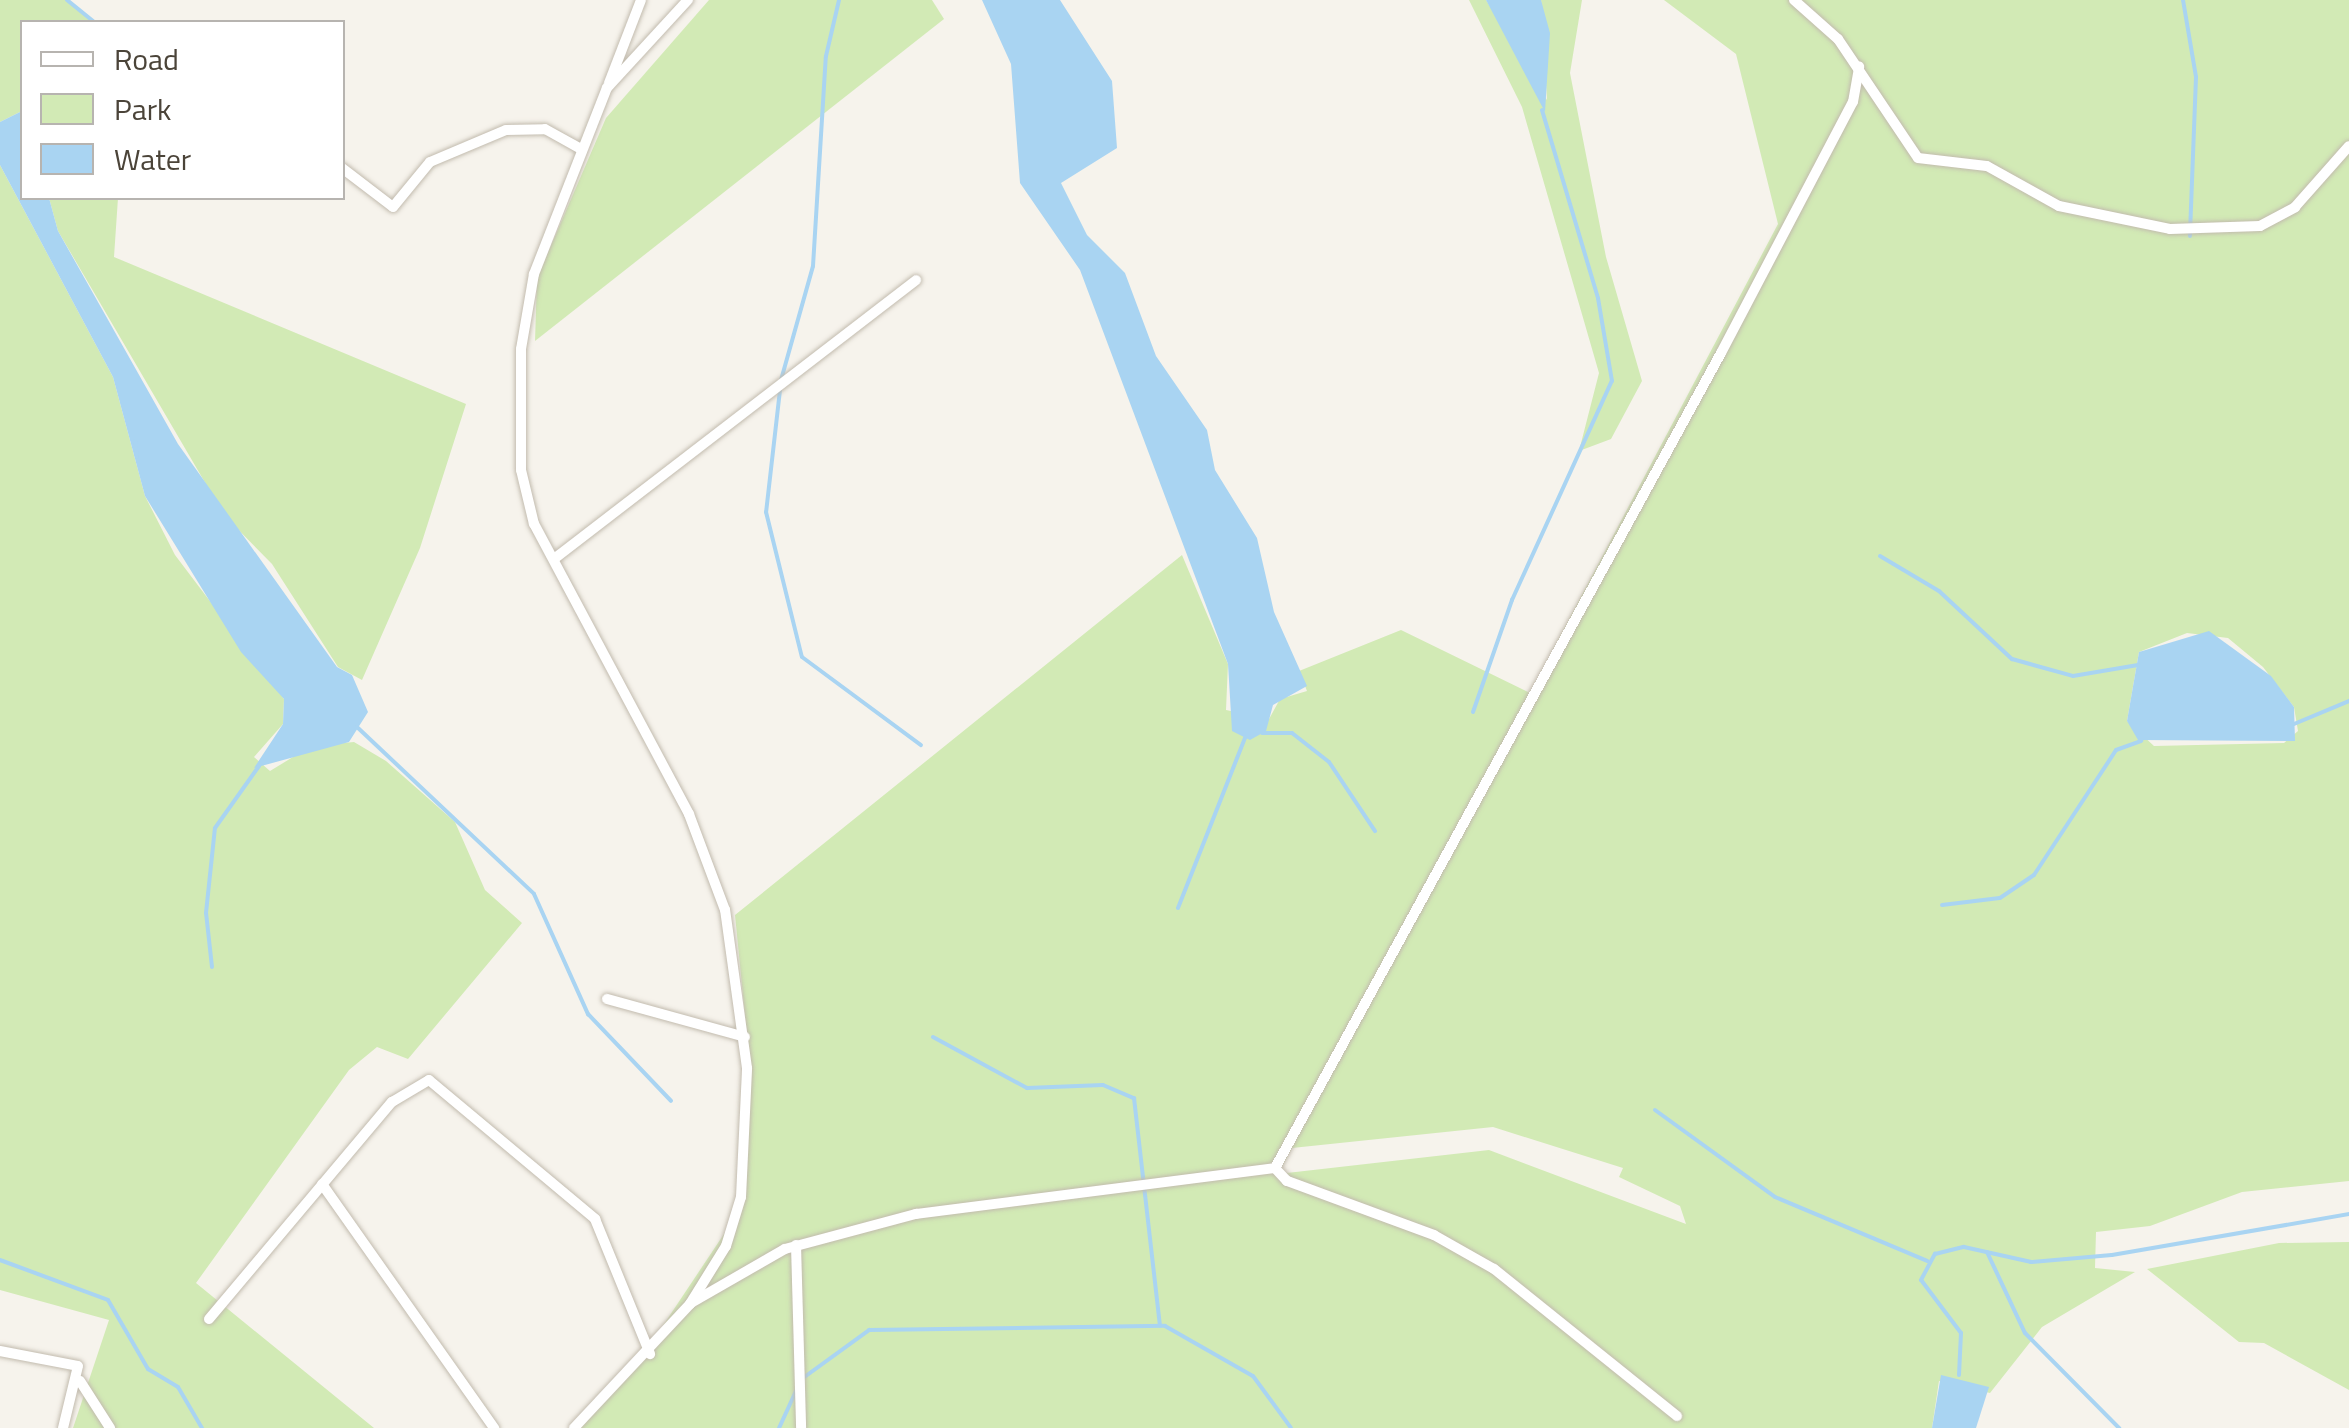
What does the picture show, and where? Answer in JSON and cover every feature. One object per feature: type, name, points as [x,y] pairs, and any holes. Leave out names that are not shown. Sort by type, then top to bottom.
[{"type":"street","points":[[574,1428],[650,1354],[690,1304],[738,1210],[745,1037],[726,910],[689,814],[554,560],[523,488],[522,335],[534,274],[641,0]]},
{"type":"street","points":[[607,88],[688,0]]},
{"type":"street","points":[[1794,0],[1859,67],[1918,158],[1987,166],[2035,199],[2170,229],[2260,226],[2303,200],[2349,146]]},
{"type":"street","points":[[1275,1168],[1721,353],[1853,102],[1859,67]]},
{"type":"street","points":[[345,170],[393,207],[430,162],[506,130],[545,129],[581,149]]},
{"type":"street","points":[[554,560],[916,280]]},
{"type":"street","points":[[606,999],[745,1037]]},
{"type":"street","points":[[209,1319],[405,1089],[423,1079],[445,1085],[603,1229],[650,1354]]},
{"type":"street","points":[[690,1304],[796,1245],[932,1210],[1275,1168]]},
{"type":"street","points":[[1275,1168],[1287,1181],[1434,1236],[1494,1268],[1677,1416]]},
{"type":"street","points":[[322,1184],[494,1428]]},
{"type":"street","points":[[796,1245],[801,1428]]},
{"type":"street","points":[[0,1351],[69,1361],[110,1428]]},
{"type":"street","points":[[63,1428],[80,1380]]},
{"type":"green space","points":[[0,0],[65,0],[92,20],[20,20],[20,112],[0,122]]},
{"type":"green space","points":[[709,0],[932,0],[944,19],[535,341],[537,278],[606,118]]},
{"type":"green space","points":[[1469,0],[1486,0],[1547,100],[1541,0],[1582,0],[1570,73],[1606,257],[1642,381],[1611,439],[1579,451],[1599,373],[1522,107]]},
{"type":"green space","points":[[1664,0],[2349,0],[2349,1181],[2242,1192],[2150,1226],[2096,1232],[2095,1268],[2135,1272],[2042,1327],[1990,1393],[1939,1381],[1932,1428],[571,1428],[656,1336],[742,1207],[747,1036],[735,915],[1182,555],[1228,664],[1226,710],[1269,719],[1280,699],[1307,691],[1299,671],[1401,630],[1530,693],[1778,224],[1736,54]],"holes":[[[2187,633],[2228,638],[2263,667],[2294,707],[2298,731],[2284,743],[2154,746],[2127,721],[2139,652]],[[1493,1127],[1623,1168],[1619,1177],[1680,1206],[1686,1224],[1489,1150],[1278,1174],[1292,1148]]]},
{"type":"green space","points":[[0,165],[113,377],[145,496],[175,555],[284,699],[283,724],[254,757],[270,771],[311,746],[354,742],[386,761],[455,822],[485,890],[522,923],[408,1059],[377,1047],[349,1070],[196,1283],[374,1428],[73,1428],[109,1320],[0,1290]]},
{"type":"green space","points":[[50,200],[118,200],[114,257],[466,404],[420,548],[362,680],[338,667],[272,564],[224,515],[58,231]]},
{"type":"green space","points":[[2349,1242],[2349,1390],[2264,1343],[2239,1342],[2147,1269],[2279,1243]]},
{"type":"water","points":[[982,0],[1060,0],[1112,81],[1117,148],[1061,183],[1087,235],[1125,273],[1156,356],[1207,430],[1215,470],[1257,538],[1274,612],[1307,686],[1273,705],[1266,731],[1250,740],[1232,731],[1228,664],[1080,270],[1020,183],[1011,64]]},
{"type":"water","points":[[1486,0],[1541,0],[1550,33],[1545,112]]},
{"type":"water","points":[[20,112],[20,200],[50,200],[58,231],[178,444],[337,667],[352,675],[368,712],[349,742],[254,768],[283,724],[284,699],[241,652],[145,496],[113,377],[0,165],[0,122]]},
{"type":"water","points":[[2209,631],[2271,676],[2294,707],[2295,741],[2138,740],[2127,721],[2139,652]]},
{"type":"water","points":[[1941,1375],[1989,1387],[1976,1428],[1932,1428]]},
{"type":"waterway","points":[[67,0],[92,20]]},
{"type":"waterway","points":[[781,380],[813,266],[826,56],[839,0]]},
{"type":"waterway","points":[[2183,0],[2196,77],[2190,236]]},
{"type":"waterway","points":[[1473,712],[1512,600],[1612,381],[1598,298],[1542,110]]},
{"type":"waterway","points":[[780,390],[766,512],[802,657],[921,745]]},
{"type":"waterway","points":[[135,441],[137,457]]},
{"type":"waterway","points":[[1880,556],[1939,591],[2012,659],[2073,676],[2138,665]]},
{"type":"waterway","points":[[2294,724],[2349,701]]},
{"type":"waterway","points":[[357,727],[534,894],[588,1014],[671,1101]]},
{"type":"waterway","points":[[1262,733],[1292,733],[1329,762],[1375,831]]},
{"type":"waterway","points":[[1178,908],[1245,738]]},
{"type":"waterway","points":[[1942,905],[2000,898],[2034,875],[2116,750],[2141,741]]},
{"type":"waterway","points":[[212,967],[206,913],[215,828],[259,766]]},
{"type":"waterway","points":[[933,1037],[1027,1088],[1103,1085],[1134,1098],[1160,1326]]},
{"type":"waterway","points":[[1655,1110],[1775,1197],[1927,1261]]},
{"type":"waterway","points":[[1959,1375],[1961,1333],[1921,1280],[1935,1254],[1964,1247],[2031,1262],[2112,1255],[2349,1214]]},
{"type":"waterway","points":[[1987,1252],[2025,1333],[2119,1428]]},
{"type":"waterway","points":[[0,1260],[108,1300],[148,1369],[178,1387],[202,1428]]},
{"type":"waterway","points":[[803,1378],[869,1330],[1165,1326],[1253,1376],[1291,1428]]},
{"type":"waterway","points":[[779,1428],[796,1391]]}]
